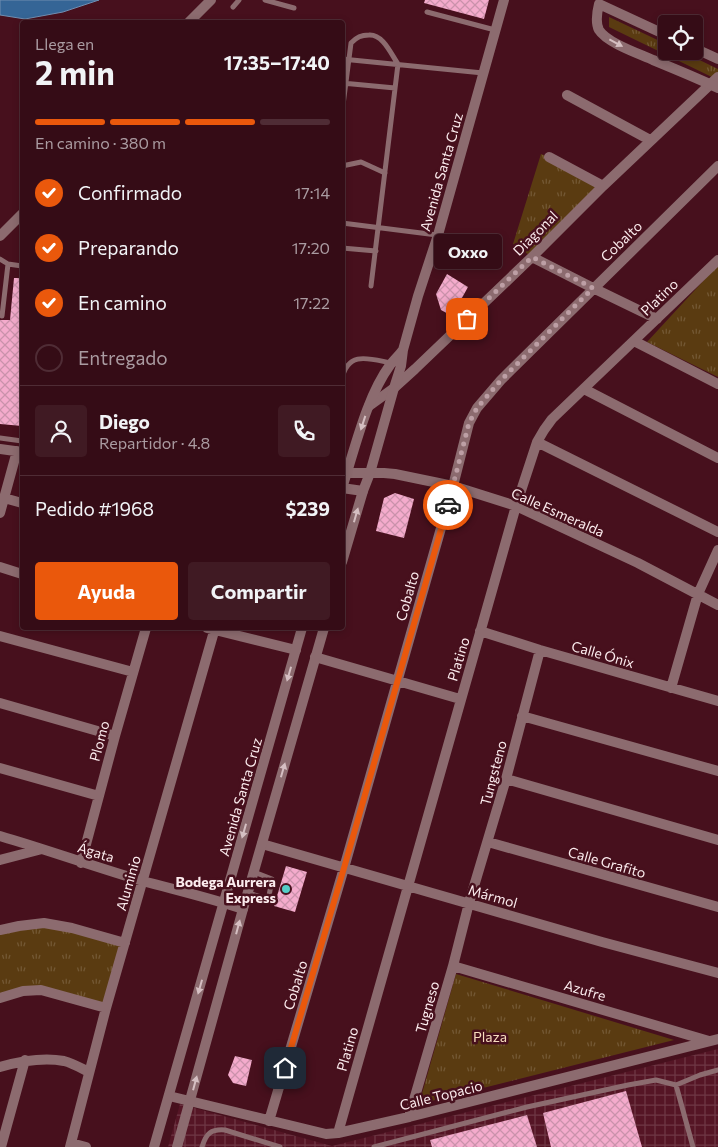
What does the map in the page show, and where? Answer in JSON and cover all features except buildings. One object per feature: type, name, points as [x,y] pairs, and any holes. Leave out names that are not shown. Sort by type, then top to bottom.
[{"type":"street","points":[[191,20],[211,0]]},
{"type":"street","name":"Avenida Santa Cruz","points":[[345,552],[394,388],[396,364],[403,350],[438,235],[504,0]]},
{"type":"street","points":[[658,31],[599,2],[597,26],[604,36],[628,49],[714,86]]},
{"type":"street","points":[[703,52],[718,59]]},
{"type":"street","name":"Diagonal","points":[[369,406],[394,388],[415,369],[650,140],[714,86],[718,77]]},
{"type":"street","points":[[566,95],[650,140]]},
{"type":"street","points":[[549,157],[603,186]]},
{"type":"street","name":"Cobalto","points":[[269,1121],[344,868],[453,486],[469,423],[477,408],[501,380],[718,166]]},
{"type":"street","points":[[0,236],[20,216]]},
{"type":"street","points":[[532,257],[657,319]]},
{"type":"street","name":"Platino","points":[[338,1133],[460,699],[516,506],[537,442],[552,419],[718,260]]},
{"type":"street","points":[[634,341],[718,384]]},
{"type":"street","points":[[396,364],[415,369]]},
{"type":"street","name":"Avenida Santa Cruz","points":[[345,479],[369,406],[384,374],[396,364]]},
{"type":"street","points":[[584,389],[718,458]]},
{"type":"street","points":[[537,442],[718,532]]},
{"type":"street","points":[[0,450],[20,452],[0,513]]},
{"type":"street","name":"Calle Esmeralda","points":[[347,473],[395,474],[453,486],[516,506],[638,563],[718,605]]},
{"type":"street","points":[[345,488],[363,491]]},
{"type":"street","points":[[4,498],[20,503]]},
{"type":"street","points":[[671,688],[698,594],[718,550]]},
{"type":"street","points":[[0,567],[20,573]]},
{"type":"street","name":"Plomo","points":[[81,863],[145,630]]},
{"type":"street","name":"Aluminio","points":[[70,1145],[106,1008],[143,881],[211,630]]},
{"type":"street","points":[[220,630],[296,650]]},
{"type":"street","name":"Avenida Santa Cruz","points":[[154,1147],[301,630]]},
{"type":"street","points":[[177,1147],[323,630]]},
{"type":"street","name":"Calle Ónix","points":[[480,631],[718,701]]},
{"type":"street","points":[[0,636],[133,672]]},
{"type":"street","name":"Tungsteno","points":[[469,903],[506,779],[540,650]]},
{"type":"street","points":[[315,657],[460,699]]},
{"type":"street","points":[[0,703],[115,736]]},
{"type":"street","points":[[522,716],[718,771]]},
{"type":"street","points":[[0,768],[99,796]]},
{"type":"street","points":[[506,779],[718,840]]},
{"type":"street","name":"Ágata","points":[[0,836],[81,863],[224,902],[243,909]]},
{"type":"street","name":"Calle Grafito","points":[[488,842],[718,907]]},
{"type":"street","name":"Mármol","points":[[262,844],[407,887],[718,973]]},
{"type":"street","points":[[0,860],[43,849]]},
{"type":"street","name":"Tugneso","points":[[409,1117],[453,966],[469,903]]},
{"type":"street","points":[[0,930],[44,923],[72,928],[125,943]]},
{"type":"street","name":"Azufre","points":[[453,966],[714,1040]]},
{"type":"street","points":[[0,998],[41,990],[106,1008]]},
{"type":"street","name":"Calle Topacio","points":[[169,1096],[326,1134],[338,1133],[409,1117],[714,1040]]},
{"type":"street","points":[[0,1067],[25,1060],[42,1059],[65,1061],[90,1072]]},
{"type":"street","points":[[1,1147],[25,1060]]},
{"type":"street","points":[[70,1145],[86,1147]]},
{"type":"lane","points":[[233,7],[239,0]]},
{"type":"lane","points":[[266,0],[294,8]]},
{"type":"lane","points":[[427,12],[496,30]]},
{"type":"lane","points":[[371,286],[398,64],[384,43],[373,35],[357,37],[351,43],[346,59],[398,64],[483,73]]},
{"type":"lane","points":[[345,83],[395,88]]},
{"type":"lane","points":[[345,165],[361,162],[385,173]]},
{"type":"lane","points":[[345,222],[438,235]]},
{"type":"lane","points":[[345,248],[376,251]]},
{"type":"lane","points":[[0,259],[8,264],[20,266]]},
{"type":"lane","points":[[2,316],[8,264]]},
{"type":"lane","points":[[345,371],[353,360],[359,358],[396,364]]},
{"type":"lane","points":[[0,438],[20,441]]},
{"type":"lane","points":[[248,893],[265,898],[269,896],[272,879],[254,872]]},
{"type":"lane","points":[[375,1147],[527,1106],[628,1084],[656,1080],[676,1084],[718,1070]]},
{"type":"lane","points":[[676,1084],[693,1147]]},
{"type":"lane","points":[[202,1147],[208,1134],[213,1130],[219,1129],[280,1147]]},
{"type":"shaded area","points":[[718,1049],[718,1147],[168,1147],[180,1104],[332,1146]]},
{"type":"green space","points":[[609,17],[658,40],[658,51],[609,27]]},
{"type":"green space","points":[[677,60],[700,60],[718,69],[718,80]]},
{"type":"green space","points":[[541,154],[603,186],[532,257],[513,244]]},
{"type":"green space","points":[[718,265],[718,377],[647,342]]},
{"type":"green space","points":[[44,923],[125,943],[106,1008],[41,990],[0,998],[0,930]]},
{"type":"green space","name":"Plaza","points":[[456,974],[674,1040],[419,1104]]},
{"type":"water","points":[[0,0],[99,0],[63,12],[25,19],[0,15]]},
{"type":"way so far","points":[[448,505],[469,423],[477,408],[501,380],[593,288],[532,257],[467,319]]},
{"type":"place","name":"Oxxo","points":[[467,319]]},
{"type":"place","name":"Bodega Aurrera Express","points":[[286,889]]},
{"type":"route","points":[[285,1068],[448,505]]}]
